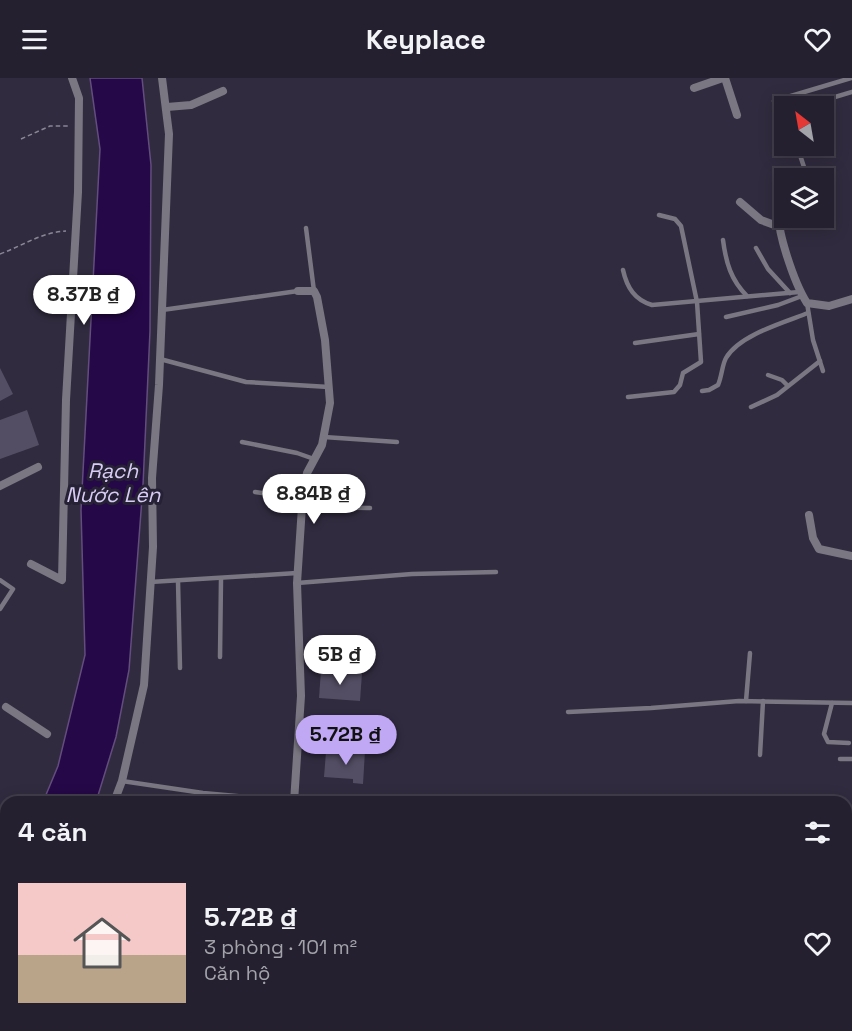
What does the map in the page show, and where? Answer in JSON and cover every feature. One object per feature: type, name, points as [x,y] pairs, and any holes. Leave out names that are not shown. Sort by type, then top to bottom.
[{"type":"street","points":[[32,564],[62,580],[66,400],[76,230],[79,126],[79,98],[72,78]]},
{"type":"street","points":[[116,796],[122,781],[144,685],[169,134],[162,78]]},
{"type":"street","points":[[694,88],[724,78],[737,115]]},
{"type":"street","points":[[167,107],[191,105],[223,91]]},
{"type":"street","points":[[740,202],[761,220],[774,225]]},
{"type":"street","points":[[780,228],[801,299],[829,306],[852,299]]},
{"type":"street","points":[[294,796],[301,696],[297,573],[307,473],[324,437],[330,403],[318,297],[314,291],[298,291]]},
{"type":"street","points":[[0,486],[38,467]]},
{"type":"street","points":[[810,515],[813,538],[819,549],[852,556]]},
{"type":"street","points":[[6,707],[48,734]]},
{"type":"lane","points":[[791,96],[851,78]]},
{"type":"lane","points":[[834,97],[852,92]]},
{"type":"lane","points":[[800,156],[804,167]]},
{"type":"lane","points":[[628,397],[674,392],[680,385],[683,374],[701,362],[697,302],[681,226],[675,219],[659,215]]},
{"type":"lane","points":[[306,228],[314,291]]},
{"type":"lane","points":[[723,240],[726,264],[737,286],[747,296]]},
{"type":"lane","points":[[756,248],[768,269],[801,299],[823,371]]},
{"type":"lane","points":[[623,270],[631,290],[640,302],[652,305],[747,296],[801,299]]},
{"type":"lane","points":[[162,310],[298,291]]},
{"type":"lane","points":[[726,317],[801,299]]},
{"type":"lane","points":[[702,391],[718,385],[724,360],[731,350],[801,299]]},
{"type":"lane","points":[[635,343],[699,334]]},
{"type":"lane","points":[[160,359],[246,382],[329,387]]},
{"type":"lane","points":[[751,407],[777,395],[820,361]]},
{"type":"lane","points":[[768,375],[782,380],[787,385]]},
{"type":"lane","points":[[324,437],[397,442]]},
{"type":"lane","points":[[242,442],[297,453],[314,459]]},
{"type":"lane","points":[[255,492],[290,497],[303,507],[370,508]]},
{"type":"lane","points":[[297,583],[412,574],[496,572]]},
{"type":"lane","points":[[150,582],[297,573]]},
{"type":"lane","points":[[220,657],[221,579]]},
{"type":"lane","points":[[0,580],[13,589],[0,609]]},
{"type":"lane","points":[[178,580],[180,668]]},
{"type":"lane","points":[[746,701],[750,653]]},
{"type":"lane","points":[[568,711],[746,701],[852,703]]},
{"type":"lane","points":[[760,755],[763,701]]},
{"type":"lane","points":[[832,703],[824,734],[828,742],[849,743]]},
{"type":"lane","points":[[840,759],[852,759]]},
{"type":"lane","points":[[122,781],[233,796]]},
{"type":"path","points":[[21,139],[51,126],[79,126]]},
{"type":"path","points":[[0,254],[55,231],[76,230]]},
{"type":"water","name":"Rạch Nước Lên","points":[[90,78],[142,78],[151,165],[150,331],[143,485],[129,670],[116,737],[98,796],[46,796],[58,766],[85,655],[81,510],[100,149]]},
{"type":"building","points":[[0,368],[13,394],[0,401]]},
{"type":"building","points":[[27,410],[39,445],[0,459],[0,420]]},
{"type":"building","points":[[321,670],[362,673],[360,701],[319,698]]},
{"type":"building","points":[[355,751],[365,751],[363,784],[353,783],[353,779],[324,777],[326,752],[355,754]]}]
